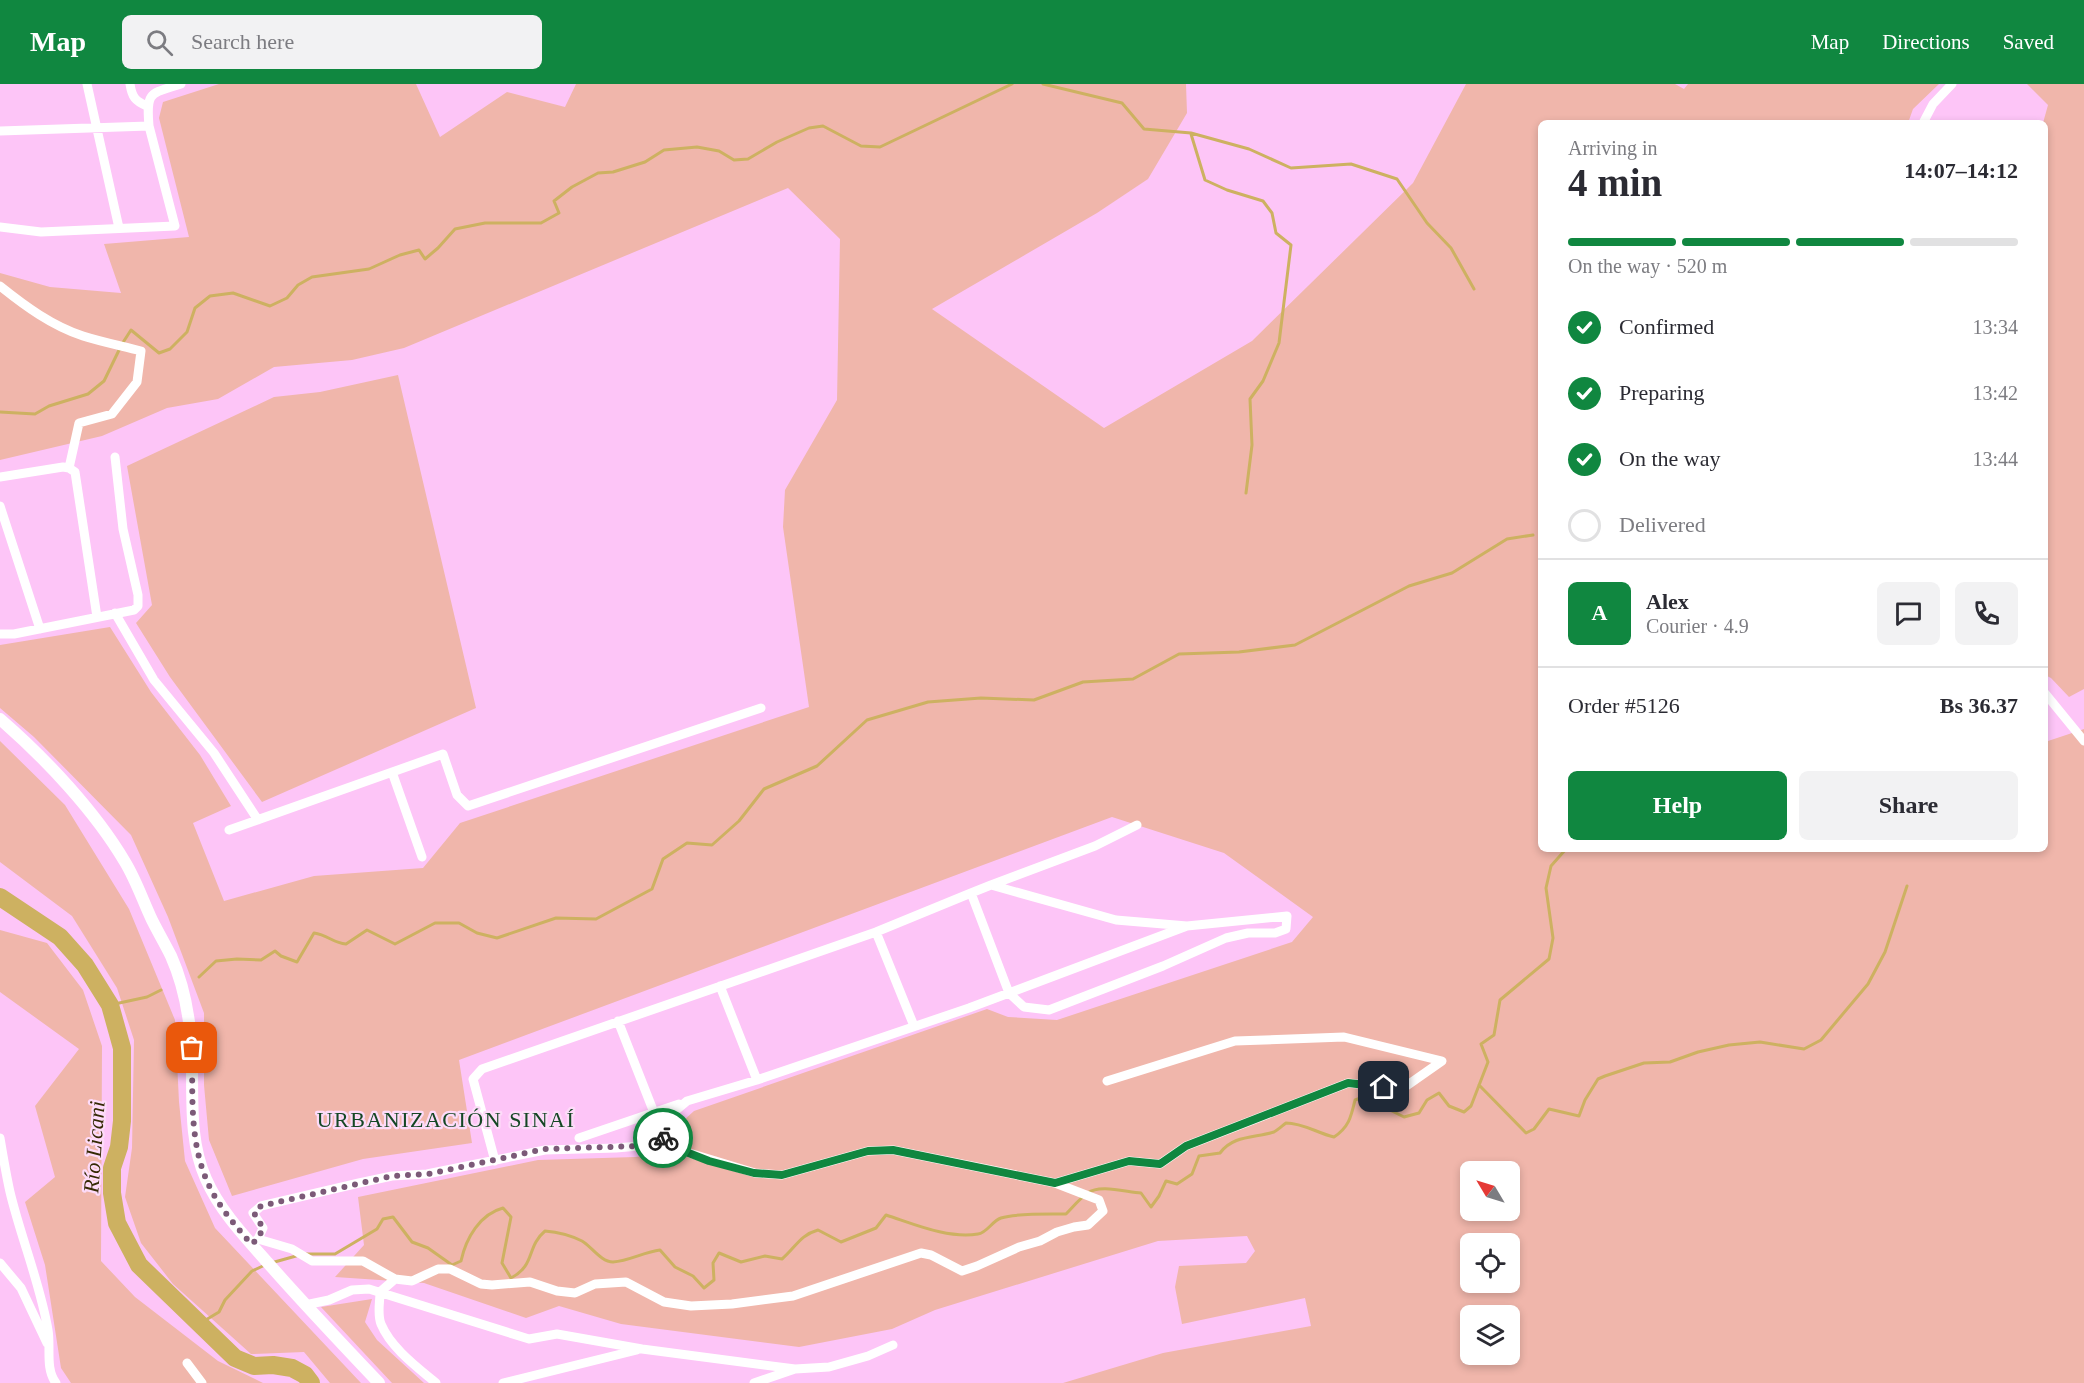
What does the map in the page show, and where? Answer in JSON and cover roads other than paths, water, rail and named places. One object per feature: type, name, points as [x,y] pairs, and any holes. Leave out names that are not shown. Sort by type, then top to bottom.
[{"type":"main road","points":[[0,719],[60,778],[106,832],[126,864],[171,957],[189,1020],[195,1138],[198,1156],[213,1193],[221,1206],[304,1305],[379,1383]]},
{"type":"street","points":[[87,84],[119,228]]},
{"type":"street","points":[[130,84],[132,96],[139,103],[147,106]]},
{"type":"street","points":[[0,227],[41,232],[175,226],[149,126],[147,106],[149,98],[154,93],[181,84]]},
{"type":"street","points":[[1925,120],[1933,104],[1952,84]]},
{"type":"street","points":[[0,131],[149,126]]},
{"type":"street","points":[[0,286],[20,302],[57,325],[82,336],[141,351],[137,382],[112,414],[79,423],[69,468]]},
{"type":"street","points":[[0,633],[14,634],[40,629],[134,610],[138,606],[138,595],[123,529],[115,457]]},
{"type":"street","points":[[0,477],[69,468],[75,472],[97,617]]},
{"type":"street","points":[[0,506],[40,629]]},
{"type":"street","points":[[115,614],[154,680],[214,753],[258,820]]},
{"type":"street","points":[[2048,697],[2084,741]]},
{"type":"street","points":[[229,830],[443,754],[457,795],[468,806],[761,708]]},
{"type":"street","points":[[392,772],[422,857]]},
{"type":"street","points":[[495,1161],[474,1086],[473,1079],[476,1073],[618,1021],[876,932],[1095,846],[1137,825]]},
{"type":"street","points":[[971,894],[1009,993],[1024,1007],[1049,1010],[1162,966],[1226,938],[1248,933],[1275,933],[1286,929],[1287,916],[1186,926],[1116,920],[991,885]]},
{"type":"street","points":[[579,1138],[757,1080],[1009,993],[1186,926]]},
{"type":"street","points":[[876,932],[914,1026]]},
{"type":"street","points":[[720,986],[757,1080]]},
{"type":"street","points":[[618,1021],[664,1138],[686,1152],[754,1173],[782,1175],[868,1151],[893,1150],[1055,1183],[1099,1200],[1103,1211],[1088,1225],[1057,1232],[1040,1241],[1018,1247],[962,1271],[931,1255],[921,1253],[793,1296],[691,1306],[664,1302],[626,1282],[595,1284],[575,1293],[557,1291],[530,1282],[481,1284],[450,1269],[438,1269],[412,1281],[395,1280],[363,1261],[312,1261],[292,1249],[254,1243],[263,1228],[254,1213],[261,1206],[392,1176],[428,1174],[545,1149],[639,1146],[664,1138],[669,1131],[675,1111],[687,1101]]},
{"type":"street","points":[[1055,1183],[1129,1161],[1160,1164],[1186,1146],[1348,1083],[1402,1089],[1442,1061],[1344,1037],[1235,1041],[1107,1081]]},
{"type":"street","points":[[0,1138],[1,1155],[10,1191],[38,1284],[50,1349],[50,1369],[56,1383]]},
{"type":"street","points":[[0,1263],[21,1288],[50,1349]]},
{"type":"street","points":[[395,1280],[380,1292],[379,1312],[382,1325],[394,1344],[436,1383]]},
{"type":"street","points":[[304,1305],[329,1300],[352,1290],[369,1289],[529,1339],[557,1334],[642,1349],[795,1369],[829,1367],[893,1346]]},
{"type":"street","points":[[502,1383],[642,1349]]},
{"type":"street","points":[[187,1362],[202,1383]]},
{"type":"street","points":[[754,1383],[795,1369]]},
{"type":"waterway","points":[[0,412],[35,414],[49,406],[88,394],[104,381],[131,330],[159,353],[170,349],[187,332],[195,308],[210,296],[233,293],[270,306],[287,298],[298,285],[312,277],[369,269],[400,255],[419,250],[425,259],[455,229],[485,223],[541,223],[559,213],[554,201],[572,187],[598,173],[613,172],[645,162],[664,150],[697,147],[719,151],[734,160],[748,159],[777,142],[809,128],[823,126],[861,146],[880,147],[1012,84]]},
{"type":"waterway","points":[[1043,84],[1122,103],[1144,129],[1191,133],[1249,149],[1291,168],[1351,164],[1397,179],[1427,223],[1451,248],[1474,289]]},
{"type":"waterway","points":[[1191,134],[1205,180],[1227,190],[1263,201],[1272,213],[1276,233],[1291,245],[1279,343],[1263,381],[1250,399],[1252,445],[1246,493]]},
{"type":"waterway","points":[[199,977],[216,961],[261,960],[275,951],[297,962],[314,933],[346,944],[367,930],[395,944],[435,923],[459,923],[477,933],[497,938],[556,918],[596,919],[652,889],[663,859],[687,843],[712,845],[739,821],[764,789],[817,766],[867,720],[928,702],[981,698],[1034,700],[1083,682],[1133,679],[1179,654],[1239,652],[1295,645],[1409,586],[1452,573],[1507,539],[1533,535]]},
{"type":"waterway","points":[[306,1254],[335,1254],[377,1229],[383,1219],[393,1217],[412,1242],[428,1248],[452,1265],[461,1261],[466,1244],[481,1221],[503,1208],[511,1217],[502,1263],[511,1278],[519,1273],[528,1262],[535,1243],[545,1231],[564,1234],[582,1241],[600,1257],[613,1262],[660,1250],[675,1267],[693,1276],[704,1288],[714,1280],[713,1263],[719,1253],[741,1262],[765,1256],[782,1259],[802,1238],[812,1232],[818,1230],[841,1242],[876,1228],[886,1215],[943,1233],[967,1235],[981,1233],[1001,1218],[1008,1216],[1066,1214],[1085,1195],[1099,1189],[1141,1193],[1151,1207],[1166,1181],[1177,1184],[1192,1174],[1199,1156],[1220,1153],[1231,1143],[1274,1132],[1286,1123],[1334,1137],[1349,1121],[1355,1100],[1369,1095],[1382,1106],[1404,1117],[1419,1113],[1427,1100],[1439,1093],[1449,1106],[1464,1112],[1471,1106],[1488,1062],[1481,1044],[1494,1035],[1500,1000],[1549,959],[1553,938],[1546,888],[1551,866],[1563,852]]},
{"type":"waterway","points":[[1479,1085],[1526,1133],[1534,1129],[1549,1109],[1579,1116],[1585,1100],[1598,1079],[1644,1063],[1670,1062],[1698,1052],[1729,1045],[1760,1042],[1804,1049],[1821,1040],[1868,984],[1885,952],[1907,886]]},
{"type":"waterway","name":"Río Licani","points":[[0,897],[60,937],[85,965],[110,1005],[122,1048],[122,1121],[119,1147],[112,1168],[112,1193],[117,1223],[139,1265],[235,1358],[254,1366],[273,1365],[292,1368],[305,1375],[311,1383]]},
{"type":"waterway","points":[[110,1005],[147,997],[161,990]]},
{"type":"waterway","points":[[271,1263],[296,1256]]},
{"type":"waterway","points":[[199,1324],[219,1312],[225,1300],[252,1271],[265,1265]]},
{"type":"district","name":"URBANIZACIÓN SINAÍ","points":[[446,1119]]}]
